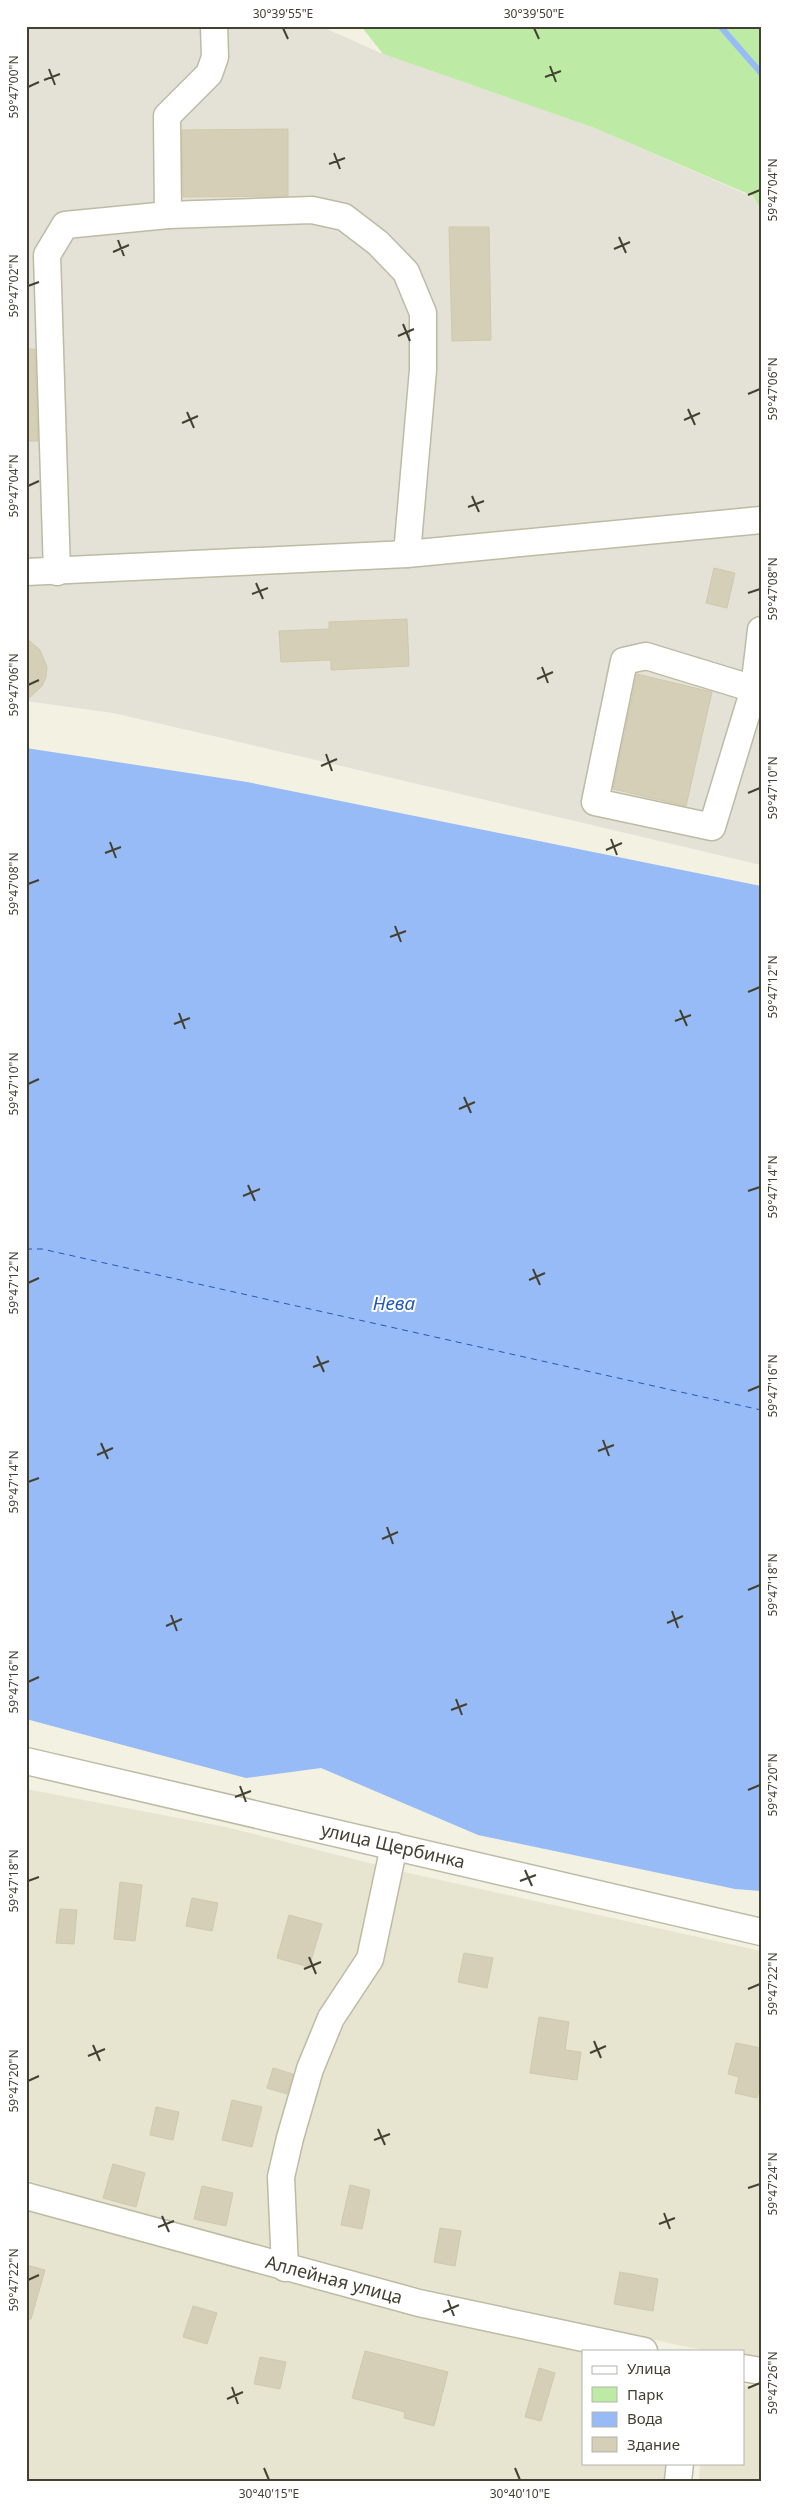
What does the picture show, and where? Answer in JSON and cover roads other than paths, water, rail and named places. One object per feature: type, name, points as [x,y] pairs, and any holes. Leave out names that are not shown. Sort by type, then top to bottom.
[{"type":"street","points":[[168,215],[167,116],[209,74],[215,57],[214,26]]},
{"type":"street","points":[[57,572],[36,259],[66,225],[168,215],[312,210],[344,217],[378,243],[406,272],[423,313],[422,370],[407,554]]},
{"type":"street","points":[[26,572],[407,554],[761,520]]},
{"type":"street","points":[[754,689],[646,656],[624,661],[595,802],[712,827],[754,689],[761,630]]},
{"type":"street","name":"улица Щербинка","points":[[26,1761],[761,1932]]},
{"type":"street","points":[[285,2268],[281,2177],[290,2138],[310,2069],[331,2018],[370,1959],[394,1846]]},
{"type":"street","name":"Аллейная улица","points":[[26,2196],[419,2303],[639,2350]]},
{"type":"street","points":[[744,2368],[761,2371]]},
{"type":"street","points":[[678,2481],[680,2464]]},
{"type":"water","name":"Нева","points":[[26,748],[247,782],[761,886],[761,1891],[735,1889],[478,1835],[321,1768],[246,1778],[26,1719]]},
{"type":"waterway","points":[[720,26],[761,73]]}]
